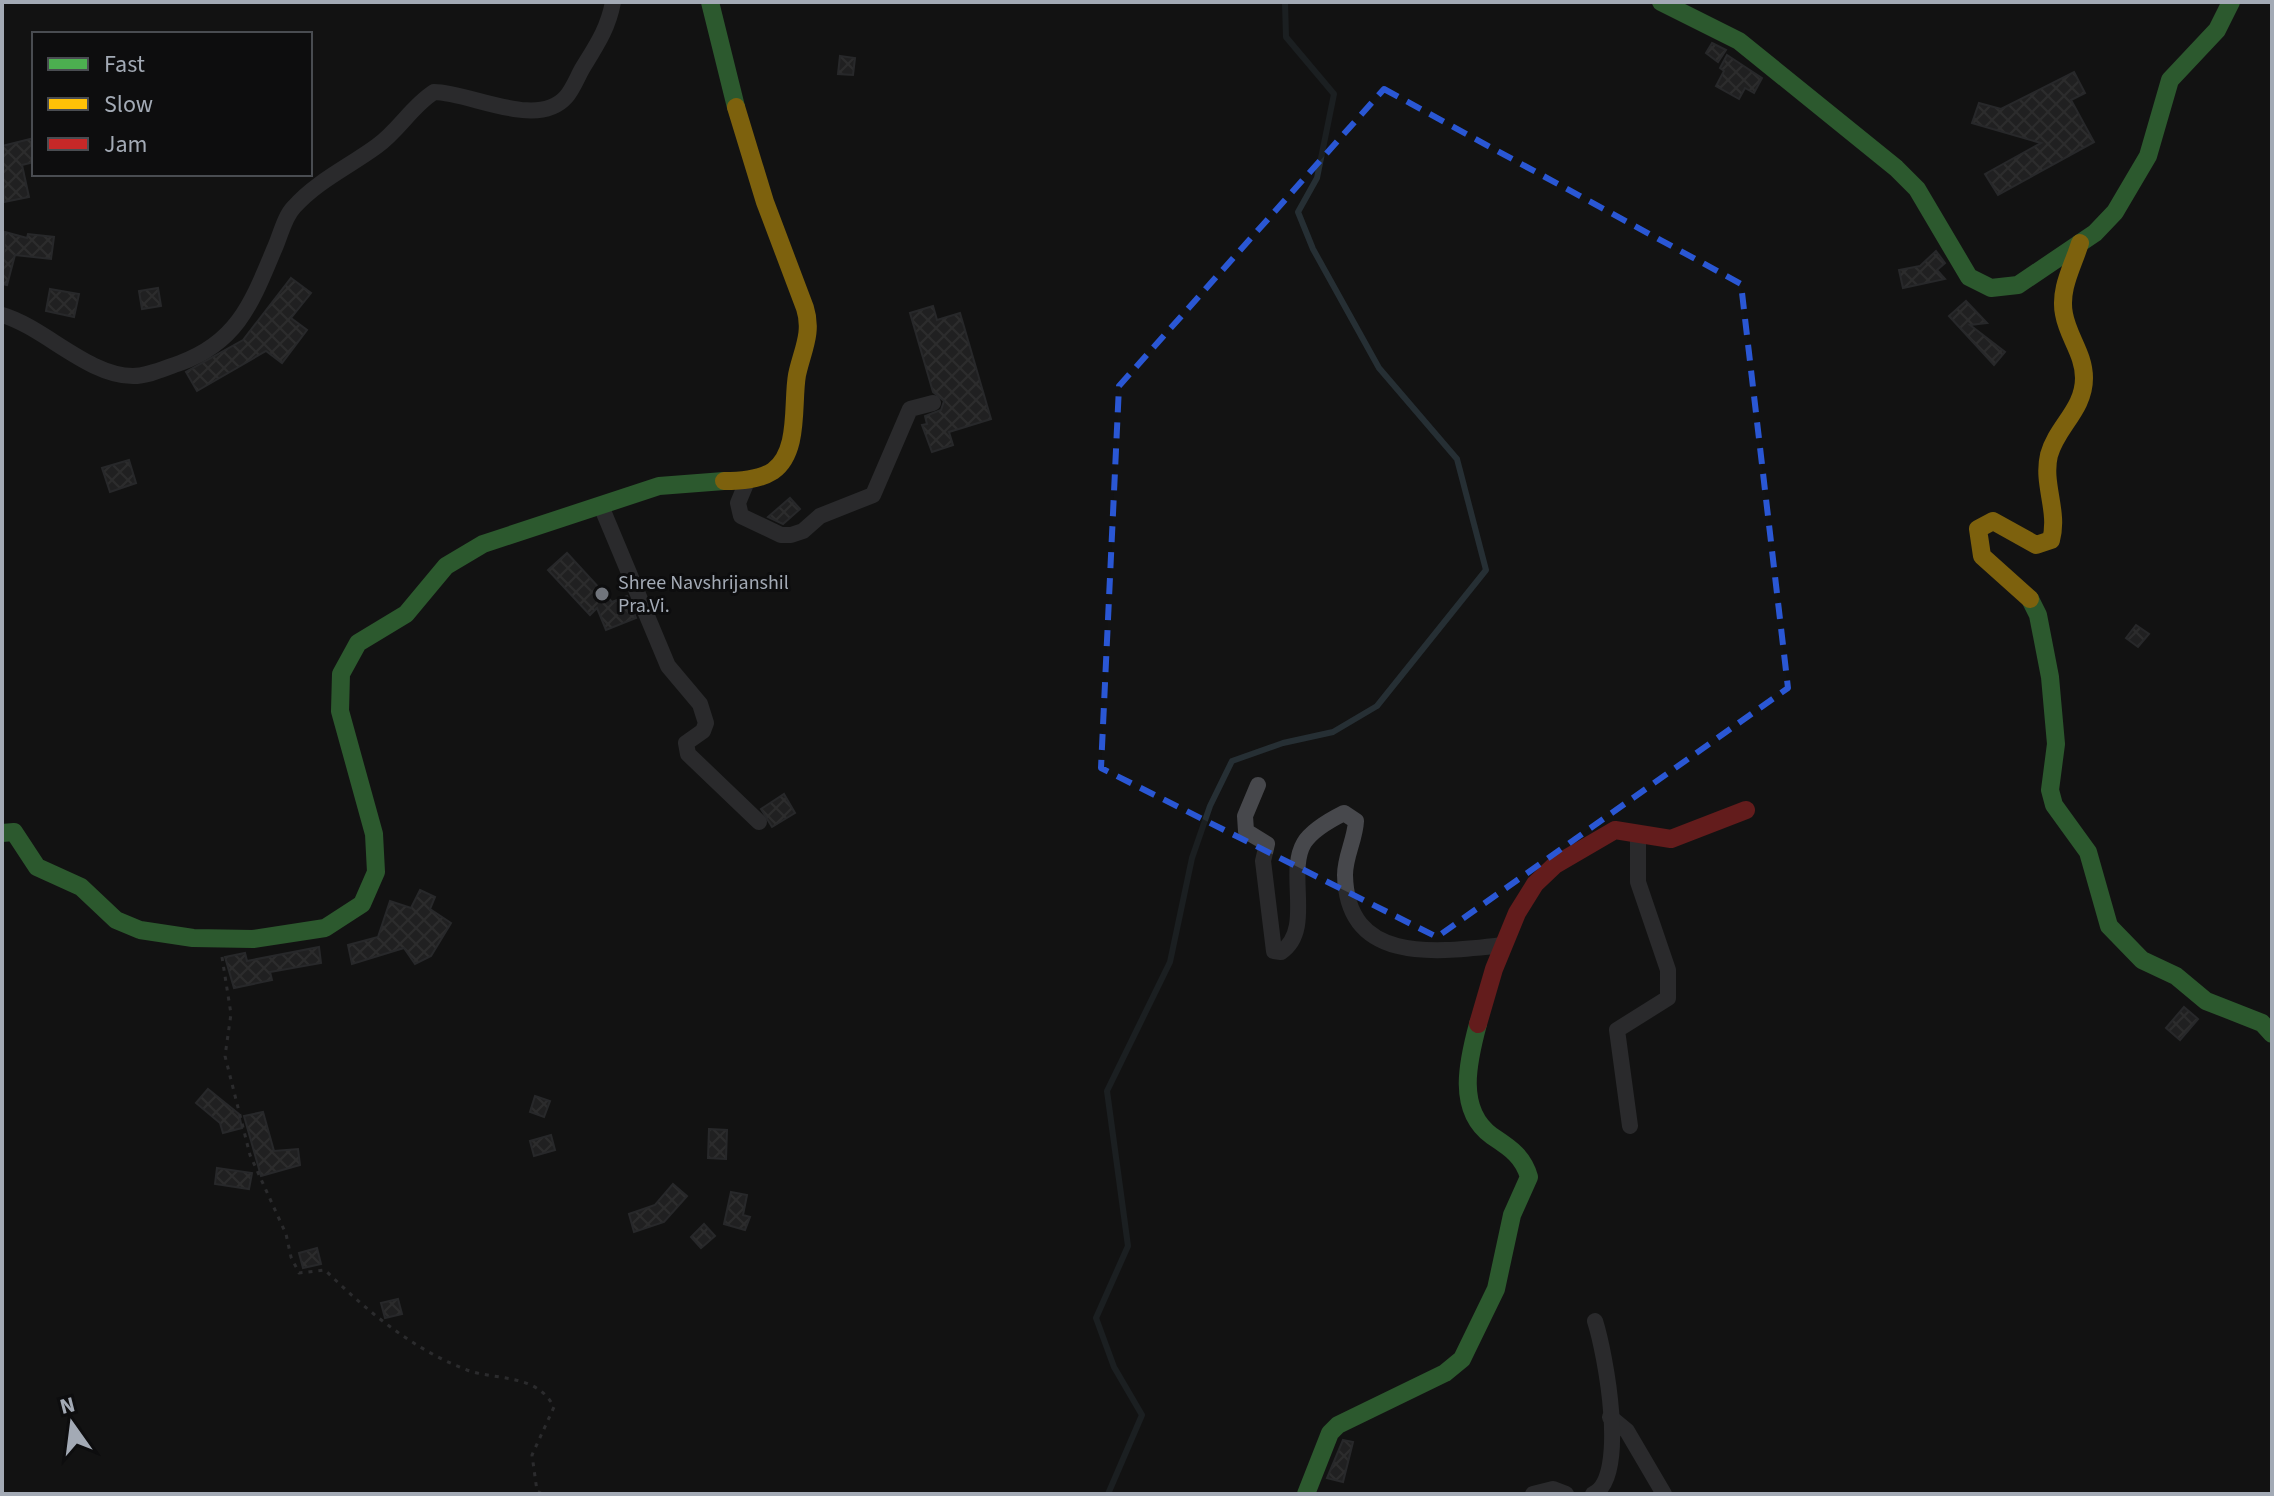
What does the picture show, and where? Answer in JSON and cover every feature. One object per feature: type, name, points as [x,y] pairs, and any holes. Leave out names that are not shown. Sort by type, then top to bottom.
[{"type":"street","points":[[2,315],[22,321],[43,337],[115,372],[132,376],[151,373],[192,358],[237,327],[250,307],[292,209],[321,182],[378,146],[434,92],[449,92],[484,104],[549,109],[566,97],[609,28],[613,2]]},
{"type":"street","points":[[2,833],[14,832],[37,867],[71,880],[89,892],[116,921],[138,930],[220,938],[288,937],[328,927],[370,893],[377,860],[372,821],[352,751],[341,725],[336,695],[344,668],[357,644],[417,605],[451,562],[515,532],[672,482],[748,479],[765,476],[781,465],[789,445],[797,374],[810,325],[757,179],[721,56],[710,2]]},
{"type":"street","points":[[1661,2],[1739,41],[1896,168],[1917,189],[1969,277],[1991,288],[2018,285],[2080,243],[2115,212],[2148,156],[2170,80],[2211,39],[2231,2]]},
{"type":"street","points":[[2080,243],[2065,285],[2063,304],[2085,362],[2082,400],[2060,427],[2046,469],[2056,528],[2051,540],[2036,545],[1993,521],[1978,529],[1979,545],[1982,556],[2033,602],[2038,615],[2050,677],[2056,744],[2050,790],[2054,805],[2088,852],[2109,926],[2142,960],[2176,976],[2206,1001],[2262,1023],[2272,1034]]},
{"type":"street","points":[[748,479],[738,503],[741,516],[781,535],[803,531],[820,516],[873,495],[910,409],[933,403]]},
{"type":"street","points":[[601,506],[668,666],[693,692],[704,714],[703,731],[686,743],[688,754],[759,822]]},
{"type":"street","points":[[1258,785],[1245,816],[1246,831],[1267,844],[1263,861],[1274,951],[1281,952],[1292,942],[1298,897],[1297,865],[1304,843],[1325,823],[1344,813],[1356,821],[1346,856],[1345,878],[1363,930],[1379,942],[1416,948],[1455,950],[1503,945]]},
{"type":"street","points":[[1306,1494],[1330,1433],[1338,1425],[1445,1373],[1462,1359],[1496,1289],[1512,1215],[1529,1177],[1520,1153],[1479,1127],[1469,1104],[1473,1048],[1486,988],[1528,894],[1554,868],[1615,830],[1671,839],[1746,810]]},
{"type":"street","points":[[1630,1126],[1617,1030],[1668,998],[1668,970],[1638,882],[1638,835]]},
{"type":"street","points":[[1593,1494],[1606,1480],[1613,1461],[1603,1344],[1595,1321]]},
{"type":"street","points":[[1610,1417],[1627,1431],[1664,1494]]},
{"type":"street","points":[[1533,1494],[1553,1489],[1566,1494]]},
{"type":"path","points":[[220,938],[231,1014],[225,1056],[250,1155],[299,1273],[325,1270],[377,1320],[432,1352],[479,1373],[516,1377],[549,1397],[554,1407],[532,1455],[537,1491],[542,1494]]},
{"type":"highlighted area","points":[[1384,89],[1741,284],[1788,688],[1437,937],[1101,768],[1119,386]]},
{"type":"building","points":[[1712,43],[1726,50],[1718,62],[1706,53]]},
{"type":"building","points":[[1727,55],[1762,78],[1754,93],[1745,88],[1739,99],[1716,86],[1724,71],[1720,68]]},
{"type":"building","points":[[840,56],[855,58],[853,75],[838,74]]},
{"type":"building","points":[[2074,72],[2085,93],[2071,100],[2094,142],[1998,195],[1985,174],[2041,143],[1972,123],[1979,103],[2001,109]]},
{"type":"building","points":[[32,138],[32,162],[22,165],[29,197],[4,202],[2,146]]},
{"type":"building","points":[[5,232],[27,238],[28,234],[54,237],[51,259],[15,255],[7,285],[2,284]]},
{"type":"building","points":[[1936,251],[1945,263],[1937,270],[1945,279],[1903,288],[1899,270],[1920,266]]},
{"type":"building","points":[[291,278],[311,293],[291,318],[307,330],[282,363],[266,351],[197,391],[186,372],[243,340]]},
{"type":"building","points":[[158,288],[161,306],[142,309],[139,291]]},
{"type":"building","points":[[50,289],[79,294],[74,317],[46,311]]},
{"type":"building","points":[[1966,301],[1987,323],[1970,325],[2005,352],[1994,365],[1949,316]]},
{"type":"building","points":[[933,306],[937,320],[960,313],[991,419],[949,432],[953,445],[932,452],[922,425],[927,424],[925,416],[941,410],[944,401],[933,392],[910,313]]},
{"type":"building","points":[[129,460],[136,483],[110,492],[102,468]]},
{"type":"building","points":[[790,498],[800,509],[783,524],[768,517]]},
{"type":"building","points":[[567,553],[612,602],[627,596],[636,618],[606,630],[597,608],[590,615],[548,570]]},
{"type":"building","points":[[2136,625],[2149,634],[2138,647],[2126,638]]},
{"type":"building","points":[[784,794],[795,813],[772,827],[761,809]]},
{"type":"building","points":[[420,890],[435,897],[430,909],[451,923],[431,956],[415,964],[404,948],[352,964],[348,945],[378,937],[390,901],[411,908]]},
{"type":"building","points":[[319,947],[321,963],[270,972],[272,980],[234,988],[225,957],[245,953],[247,961]]},
{"type":"building","points":[[2184,1007],[2198,1019],[2180,1040],[2166,1028]]},
{"type":"building","points":[[208,1089],[239,1114],[242,1128],[223,1133],[220,1123],[196,1103]]},
{"type":"building","points":[[535,1096],[550,1101],[544,1117],[530,1112]]},
{"type":"building","points":[[263,1112],[274,1151],[298,1149],[300,1165],[261,1176],[244,1116]]},
{"type":"building","points":[[709,1129],[727,1130],[726,1159],[708,1158]]},
{"type":"building","points":[[551,1135],[555,1150],[534,1156],[530,1141]]},
{"type":"building","points":[[217,1168],[252,1173],[249,1189],[215,1184]]},
{"type":"building","points":[[673,1184],[687,1196],[664,1222],[634,1232],[629,1214],[655,1205]]},
{"type":"building","points":[[731,1192],[747,1195],[743,1215],[750,1217],[745,1230],[724,1224]]},
{"type":"building","points":[[704,1224],[715,1236],[701,1248],[691,1237]]},
{"type":"building","points":[[317,1248],[321,1264],[303,1268],[299,1253]]},
{"type":"building","points":[[398,1299],[402,1314],[385,1318],[381,1303]]},
{"type":"building","points":[[1343,1440],[1353,1442],[1343,1482],[1327,1478]]},
{"type":"waterway","points":[[1108,1494],[1142,1415],[1114,1367],[1096,1318],[1128,1246],[1107,1091],[1170,962],[1192,858],[1210,806],[1232,761],[1283,743],[1333,732],[1377,706],[1486,570],[1457,459],[1379,368],[1313,249],[1298,212],[1317,178],[1334,94],[1286,37],[1285,2]]},
{"type":"traffic: fast","points":[[710,2],[736,107]]},
{"type":"traffic: fast","points":[[1661,2],[1739,41],[1896,168],[1917,189],[1969,277],[1991,288],[2018,285],[2095,233],[2115,212],[2148,156],[2170,80],[2217,30],[2231,2]]},
{"type":"traffic: fast","points":[[2,833],[14,832],[37,867],[81,887],[116,920],[140,930],[193,938],[253,939],[325,928],[362,904],[376,872],[374,834],[340,711],[341,674],[358,643],[406,614],[446,566],[483,544],[659,486],[724,481]]},
{"type":"traffic: fast","points":[[2030,599],[2038,615],[2050,677],[2056,744],[2050,790],[2054,805],[2088,852],[2109,926],[2142,960],[2176,976],[2206,1001],[2262,1023],[2272,1034]]},
{"type":"traffic: fast","points":[[1306,1494],[1330,1433],[1338,1425],[1445,1373],[1462,1359],[1496,1289],[1512,1215],[1529,1177],[1519,1158],[1492,1136],[1473,1113],[1468,1084],[1478,1024]]},
{"type":"traffic: slow","points":[[724,481],[762,476],[782,463],[791,440],[797,375],[808,326],[805,308],[765,202],[736,107]]},
{"type":"traffic: slow","points":[[2030,599],[1982,556],[1978,529],[1993,521],[2036,545],[2051,540],[2053,519],[2047,476],[2049,455],[2083,389],[2083,369],[2063,305],[2065,287],[2080,243]]},
{"type":"traffic: jam","points":[[1478,1024],[1494,969],[1517,913],[1535,884],[1555,865],[1615,830],[1671,839],[1746,810]]},
{"type":"place","name":"Shree Navshrijanshil Pra.Vi.","points":[[602,594]]}]
